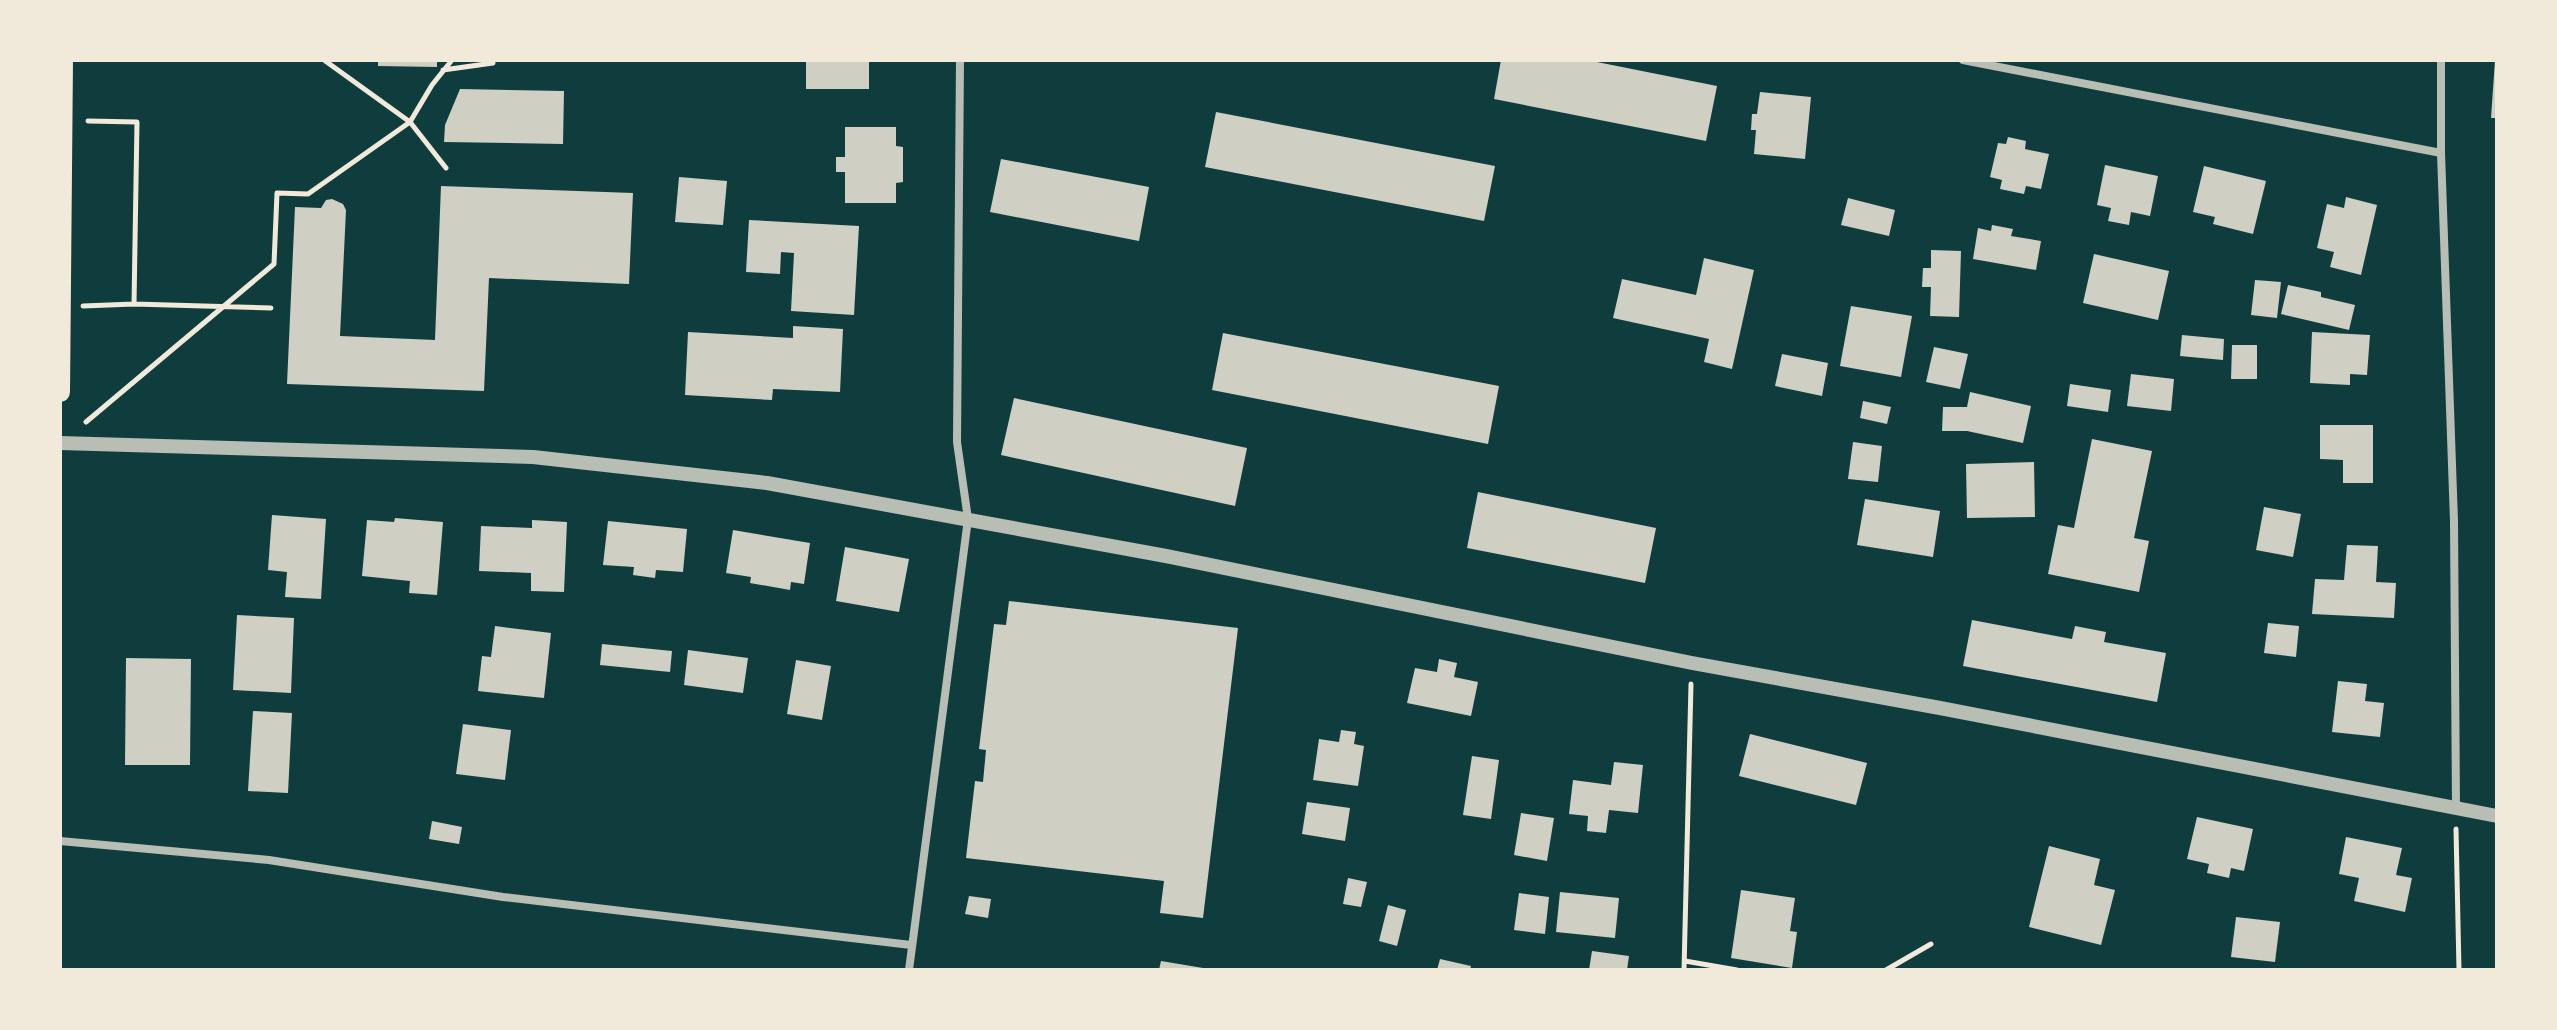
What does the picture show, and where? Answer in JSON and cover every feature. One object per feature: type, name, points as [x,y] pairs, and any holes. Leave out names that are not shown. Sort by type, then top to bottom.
[{"type":"main road","points":[[60,392],[63,60]]},
{"type":"street","points":[[909,970],[968,519],[957,442],[960,60]]},
{"type":"street","points":[[1963,60],[2441,153]]},
{"type":"street","points":[[2441,60],[2441,153],[2454,521],[2456,808]]},
{"type":"street","points":[[60,443],[533,457],[767,483],[1166,556],[1692,663],[2497,816]]},
{"type":"street","points":[[60,841],[269,860],[503,897],[911,945]]},
{"type":"path","points":[[324,60],[410,122],[446,168]]},
{"type":"path","points":[[83,424],[274,264],[277,193],[308,194],[410,122],[452,60]]},
{"type":"path","points":[[443,70],[493,63]]},
{"type":"path","points":[[63,121],[137,122],[134,304]]},
{"type":"path","points":[[60,307],[134,304],[271,308]]},
{"type":"path","points":[[1684,970],[1692,663]]},
{"type":"path","points":[[2456,808],[2459,970]]},
{"type":"path","points":[[1886,970],[1931,944]]},
{"type":"path","points":[[1685,961],[1737,970]]},
{"type":"building","points":[[378,60],[437,60],[437,67],[378,66]]},
{"type":"building","points":[[806,60],[869,60],[869,89],[806,89]]},
{"type":"building","points":[[1501,60],[1587,60],[1717,86],[1706,141],[1494,99]]},
{"type":"building","points":[[2495,60],[2497,118],[2491,118]]},
{"type":"building","points":[[460,89],[564,91],[563,144],[444,142],[445,125]]},
{"type":"building","points":[[1760,92],[1811,97],[1805,159],[1754,154],[1756,130],[1751,130],[1752,114],[1757,114]]},
{"type":"building","points":[[1216,112],[1495,166],[1484,221],[1205,167]]},
{"type":"building","points":[[845,127],[896,127],[896,146],[903,147],[903,182],[896,183],[896,203],[845,203],[845,172],[836,172],[836,157],[845,157]]},
{"type":"building","points":[[2008,137],[2026,141],[2025,149],[2049,154],[2041,189],[2026,186],[2024,194],[2000,189],[2002,180],[1990,177],[1998,143],[2006,144]]},
{"type":"building","points":[[1001,159],[1149,187],[1139,241],[990,212]]},
{"type":"building","points":[[2105,165],[2158,176],[2150,216],[2131,212],[2129,225],[2108,221],[2111,208],[2097,205]]},
{"type":"building","points":[[2204,166],[2266,181],[2253,234],[2213,224],[2215,217],[2193,212]]},
{"type":"building","points":[[679,177],[727,181],[723,225],[675,222]]},
{"type":"building","points":[[441,186],[633,193],[629,284],[489,278],[484,391],[287,384],[295,207],[321,208],[326,200],[332,199],[343,204],[346,210],[340,336],[435,340]]},
{"type":"building","points":[[2346,197],[2377,205],[2361,275],[2330,267],[2334,252],[2317,248],[2327,204],[2344,208]]},
{"type":"building","points":[[1848,198],[1895,210],[1889,236],[1841,225]]},
{"type":"building","points":[[749,220],[859,226],[854,315],[791,311],[794,253],[781,252],[780,274],[746,272]]},
{"type":"building","points":[[1992,225],[2013,229],[2011,236],[2041,241],[2036,270],[1973,259],[1978,228],[1991,231]]},
{"type":"building","points":[[1931,250],[1961,251],[1959,317],[1930,316],[1931,287],[1922,287],[1923,268],[1931,268]]},
{"type":"building","points":[[2094,254],[2169,271],[2158,320],[2083,303]]},
{"type":"building","points":[[1704,258],[1754,270],[1732,369],[1704,362],[1709,339],[1613,318],[1622,279],[1696,295]]},
{"type":"building","points":[[2255,280],[2281,282],[2277,318],[2251,315]]},
{"type":"building","points":[[2288,285],[2321,292],[2321,297],[2355,305],[2349,330],[2281,314]]},
{"type":"building","points":[[1851,306],[1912,316],[1901,377],[1840,366]]},
{"type":"building","points":[[793,326],[843,329],[840,392],[773,389],[772,400],[685,395],[688,332],[793,338]]},
{"type":"building","points":[[2312,332],[2370,335],[2367,375],[2350,374],[2350,385],[2310,383]]},
{"type":"building","points":[[1223,333],[1499,386],[1488,444],[1212,390]]},
{"type":"building","points":[[2182,335],[2224,339],[2223,360],[2180,356]]},
{"type":"building","points":[[2232,345],[2257,345],[2257,379],[2231,379]]},
{"type":"building","points":[[1934,347],[1968,354],[1960,389],[1926,382]]},
{"type":"building","points":[[1782,354],[1828,363],[1822,396],[1775,386]]},
{"type":"building","points":[[2131,374],[2174,379],[2171,411],[2127,406]]},
{"type":"building","points":[[2070,384],[2111,390],[2108,412],[2067,406]]},
{"type":"building","points":[[1970,392],[2031,406],[2023,443],[1967,431],[1942,431],[1943,407],[1967,407]]},
{"type":"building","points":[[1014,398],[1247,448],[1235,506],[1001,455]]},
{"type":"building","points":[[1863,401],[1891,407],[1887,424],[1860,418]]},
{"type":"building","points":[[2320,425],[2373,425],[2373,483],[2343,483],[2343,460],[2320,459]]},
{"type":"building","points":[[2092,439],[2152,451],[2134,538],[2149,541],[2139,592],[2048,574],[2058,525],[2074,528]]},
{"type":"building","points":[[1853,442],[1882,446],[1878,482],[1848,479]]},
{"type":"building","points":[[2034,462],[2035,517],[1967,518],[1966,464]]},
{"type":"building","points":[[1478,492],[1656,528],[1645,583],[1467,548]]},
{"type":"building","points":[[1865,499],[1940,511],[1933,557],[1857,545]]},
{"type":"building","points":[[2264,507],[2301,514],[2293,557],[2256,550]]},
{"type":"building","points":[[272,515],[326,519],[321,599],[285,597],[287,572],[268,570]]},
{"type":"building","points":[[395,518],[443,522],[437,595],[409,593],[410,581],[362,576],[367,520],[394,522]]},
{"type":"building","points":[[532,520],[567,522],[564,592],[531,591],[531,573],[479,571],[481,526],[532,528]]},
{"type":"building","points":[[608,521],[687,529],[683,572],[656,570],[655,578],[633,575],[634,567],[603,565]]},
{"type":"building","points":[[733,530],[810,543],[804,584],[791,582],[790,590],[750,583],[751,577],[726,573]]},
{"type":"building","points":[[2347,545],[2378,546],[2376,582],[2396,583],[2394,618],[2312,614],[2315,579],[2344,580]]},
{"type":"building","points":[[845,547],[909,559],[899,612],[836,601]]},
{"type":"building","points":[[1009,601],[1238,628],[1203,918],[1160,913],[1164,881],[966,858],[975,781],[983,782],[986,750],[979,749],[994,624],[1006,625]]},
{"type":"building","points":[[237,615],[294,618],[291,693],[233,690]]},
{"type":"building","points":[[1972,620],[2072,639],[2075,626],[2106,632],[2104,642],[2166,653],[2157,702],[1963,666]]},
{"type":"building","points":[[2268,623],[2299,626],[2296,657],[2264,653]]},
{"type":"building","points":[[495,626],[551,633],[544,698],[478,691],[482,656],[491,657]]},
{"type":"building","points":[[602,644],[672,651],[670,672],[600,665]]},
{"type":"building","points":[[688,650],[748,658],[743,693],[684,685]]},
{"type":"building","points":[[126,658],[191,659],[190,765],[125,765]]},
{"type":"building","points":[[1439,659],[1457,663],[1454,677],[1478,682],[1471,716],[1407,703],[1415,668],[1437,672]]},
{"type":"building","points":[[796,660],[831,666],[822,720],[787,714]]},
{"type":"building","points":[[2338,681],[2367,684],[2365,701],[2384,703],[2380,737],[2332,732]]},
{"type":"building","points":[[253,711],[292,713],[288,793],[248,791]]},
{"type":"building","points":[[463,724],[511,730],[505,780],[456,774]]},
{"type":"building","points":[[1341,730],[1356,732],[1354,744],[1364,746],[1358,786],[1313,780],[1319,739],[1339,742]]},
{"type":"building","points":[[1750,734],[1867,763],[1856,805],[1739,776]]},
{"type":"building","points":[[1472,756],[1499,760],[1491,819],[1463,815]]},
{"type":"building","points":[[1614,762],[1643,765],[1638,813],[1609,810],[1606,833],[1587,831],[1588,816],[1569,814],[1573,780],[1611,785]]},
{"type":"building","points":[[1307,802],[1350,808],[1345,841],[1302,834]]},
{"type":"building","points":[[1521,813],[1554,818],[1547,861],[1514,855]]},
{"type":"building","points":[[2197,817],[2253,829],[2244,871],[2231,868],[2229,878],[2207,873],[2209,864],[2187,859]]},
{"type":"building","points":[[432,821],[462,827],[459,844],[429,839]]},
{"type":"building","points":[[2346,837],[2402,848],[2396,875],[2412,878],[2405,912],[2354,901],[2359,878],[2339,874]]},
{"type":"building","points":[[2049,846],[2100,859],[2094,885],[2115,890],[2101,945],[2029,927]]},
{"type":"building","points":[[1348,878],[1367,882],[1361,907],[1343,904]]},
{"type":"building","points":[[1741,890],[1795,898],[1790,931],[1797,932],[1792,968],[1731,958]]},
{"type":"building","points":[[1560,892],[1619,898],[1615,938],[1556,932]]},
{"type":"building","points":[[1519,893],[1549,897],[1545,934],[1514,930]]},
{"type":"building","points":[[969,896],[991,899],[988,918],[965,914]]},
{"type":"building","points":[[1388,905],[1406,910],[1397,946],[1379,941]]},
{"type":"building","points":[[2236,917],[2280,922],[2275,962],[2231,957]]},
{"type":"building","points":[[1592,951],[1629,956],[1627,970],[1589,970]]},
{"type":"building","points":[[1440,959],[1471,966],[1470,970],[1437,970]]},
{"type":"building","points":[[1161,961],[1203,968],[1203,970],[1159,970]]}]
